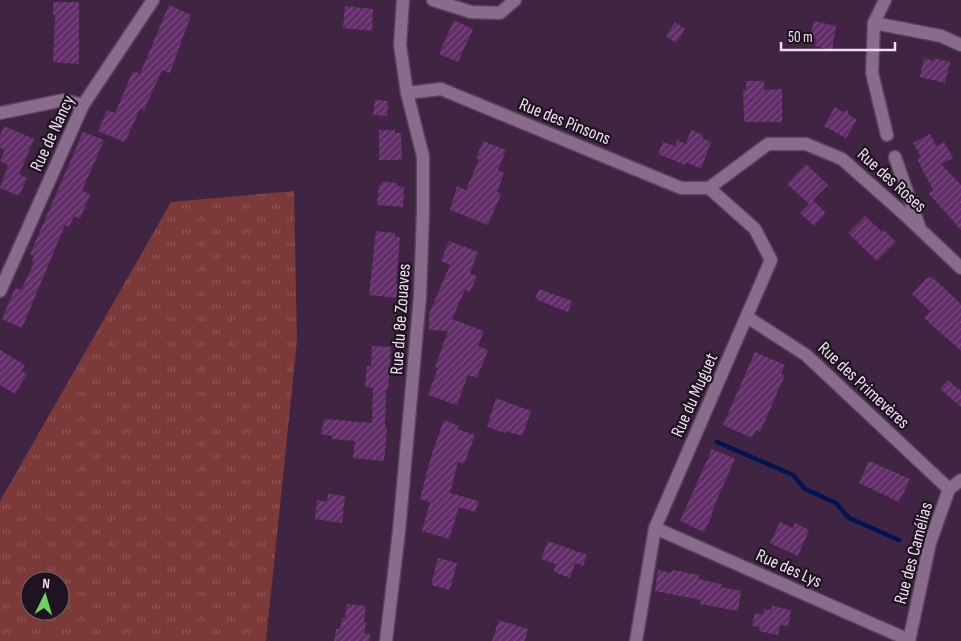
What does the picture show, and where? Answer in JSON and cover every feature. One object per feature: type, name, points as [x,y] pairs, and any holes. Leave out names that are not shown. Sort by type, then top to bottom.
[{"type":"street","name":"Rue de Nancy","points":[[0,291],[83,105],[153,0]]},
{"type":"street","name":"Rue du 8e Zouaves","points":[[386,641],[399,531],[421,287],[423,213],[422,156],[407,93],[400,45],[403,0]]},
{"type":"street","points":[[433,0],[471,12],[500,13],[515,0]]},
{"type":"street","points":[[885,0],[874,23],[941,36],[961,45]]},
{"type":"street","name":"Rue des Roses","points":[[874,23],[872,72],[887,135]]},
{"type":"street","name":"Rue des Pinsons","points":[[407,93],[441,88],[681,188],[709,188]]},
{"type":"street","points":[[0,113],[64,100],[83,105]]},
{"type":"street","name":"Rue des Roses","points":[[709,188],[768,144],[806,144],[842,159],[961,268]]},
{"type":"street","name":"Rue des Roses","points":[[895,157],[919,228]]},
{"type":"street","name":"Rue du Muguet","points":[[636,641],[655,528],[771,260],[755,229],[709,188]]},
{"type":"street","name":"Rue des Primevères","points":[[747,317],[806,355],[949,489]]},
{"type":"street","name":"Rue des Camélias","points":[[909,640],[930,543],[949,489],[961,480]]},
{"type":"street","name":"Rue des Lys","points":[[655,528],[909,640]]},
{"type":"green space","points":[[294,191],[297,341],[266,641],[0,641],[0,501],[171,202]]},
{"type":"building","points":[[53,2],[79,2],[79,64],[53,62],[55,16],[53,15]]},
{"type":"building","points":[[169,5],[191,15],[170,73],[162,70],[144,110],[140,109],[124,142],[98,131],[107,110],[115,113],[133,71],[140,74]]},
{"type":"building","points":[[345,6],[373,9],[372,31],[343,28]]},
{"type":"building","points":[[454,20],[473,29],[458,62],[439,54]]},
{"type":"building","points":[[814,21],[836,26],[832,50],[815,46],[816,39],[810,38]]},
{"type":"building","points":[[675,22],[685,29],[676,43],[666,36]]},
{"type":"building","points":[[924,58],[934,61],[934,58],[950,62],[945,83],[920,77]]},
{"type":"building","points":[[746,81],[764,81],[764,90],[782,89],[782,122],[744,122],[743,90],[746,90]]},
{"type":"building","points":[[375,100],[388,101],[387,116],[373,115]]},
{"type":"building","points":[[835,107],[842,112],[848,110],[849,115],[857,120],[846,138],[824,126]]},
{"type":"building","points":[[4,126],[34,139],[21,170],[20,175],[27,178],[19,196],[0,188],[8,165],[0,161],[5,150],[0,148],[0,136]]},
{"type":"building","points":[[379,130],[395,130],[395,133],[401,133],[402,160],[379,160]]},
{"type":"building","points":[[691,130],[703,135],[702,138],[711,142],[701,169],[686,162],[685,165],[658,154],[663,142],[675,146],[677,140],[686,144]]},
{"type":"building","points":[[83,132],[104,140],[82,191],[90,194],[80,219],[74,216],[69,227],[65,225],[22,328],[2,319],[15,288],[21,290],[34,263],[32,262],[34,256],[30,254]]},
{"type":"building","points":[[930,134],[936,146],[944,142],[953,158],[941,164],[961,185],[961,230],[929,194],[933,190],[917,159],[921,157],[913,143]]},
{"type":"building","points":[[483,141],[506,150],[498,170],[504,173],[497,192],[501,194],[488,225],[450,210],[457,186],[466,190],[479,159],[476,158]]},
{"type":"building","points":[[806,164],[828,185],[813,200],[826,213],[814,226],[800,213],[809,204],[787,184]]},
{"type":"building","points":[[382,182],[397,183],[397,186],[404,187],[403,207],[377,205],[379,185],[382,185]]},
{"type":"building","points":[[865,216],[896,242],[877,261],[848,233]]},
{"type":"building","points":[[376,231],[395,233],[395,236],[400,237],[396,283],[399,283],[397,298],[369,295]]},
{"type":"building","points":[[449,241],[478,252],[470,273],[477,276],[470,292],[465,290],[452,319],[484,331],[478,346],[488,350],[477,378],[468,375],[457,405],[428,395],[438,368],[435,367],[448,331],[429,330],[429,314],[450,265],[441,261]]},
{"type":"building","points":[[932,277],[961,304],[961,351],[924,318],[930,311],[912,294],[927,278]]},
{"type":"building","points":[[539,289],[572,301],[568,312],[535,299]]},
{"type":"building","points":[[372,346],[391,347],[388,389],[386,389],[385,424],[387,430],[384,461],[353,458],[355,441],[332,439],[332,436],[321,434],[324,419],[372,423],[373,388],[365,387],[367,366],[371,366]]},
{"type":"building","points":[[0,350],[25,365],[21,371],[27,374],[15,394],[0,385]]},
{"type":"building","points":[[755,352],[785,365],[781,374],[785,375],[760,432],[756,430],[752,438],[723,425]]},
{"type":"building","points":[[948,380],[961,391],[961,407],[940,389]]},
{"type":"building","points":[[496,398],[531,411],[522,436],[487,427]]},
{"type":"building","points":[[444,420],[459,426],[457,429],[475,435],[464,464],[458,462],[450,493],[479,501],[475,512],[459,507],[449,539],[422,531],[430,502],[420,499],[432,453]]},
{"type":"building","points":[[712,449],[735,459],[704,532],[680,521]]},
{"type":"building","points":[[869,461],[910,479],[899,502],[859,483]]},
{"type":"building","points":[[328,494],[345,496],[342,523],[315,519],[317,500],[327,502]]},
{"type":"building","points":[[780,522],[793,528],[795,523],[809,530],[798,556],[770,543]]},
{"type":"building","points":[[548,541],[587,555],[583,566],[575,563],[570,578],[554,572],[556,564],[541,559]]},
{"type":"building","points":[[438,558],[457,563],[450,590],[431,585]]},
{"type":"building","points":[[658,570],[671,573],[672,570],[699,575],[698,579],[722,584],[721,587],[741,591],[738,611],[700,604],[701,600],[655,591]]},
{"type":"building","points":[[347,604],[366,606],[364,633],[370,634],[369,641],[334,641],[336,629],[340,629],[342,618],[345,618]]},
{"type":"building","points":[[772,606],[791,610],[788,626],[780,625],[778,635],[759,631],[760,627],[752,626],[755,613],[763,615],[764,609],[771,610]]},
{"type":"building","points":[[499,620],[528,629],[525,641],[492,641]]},
{"type":"waterway","points":[[717,442],[793,475],[805,489],[836,503],[849,518],[899,540]]}]
